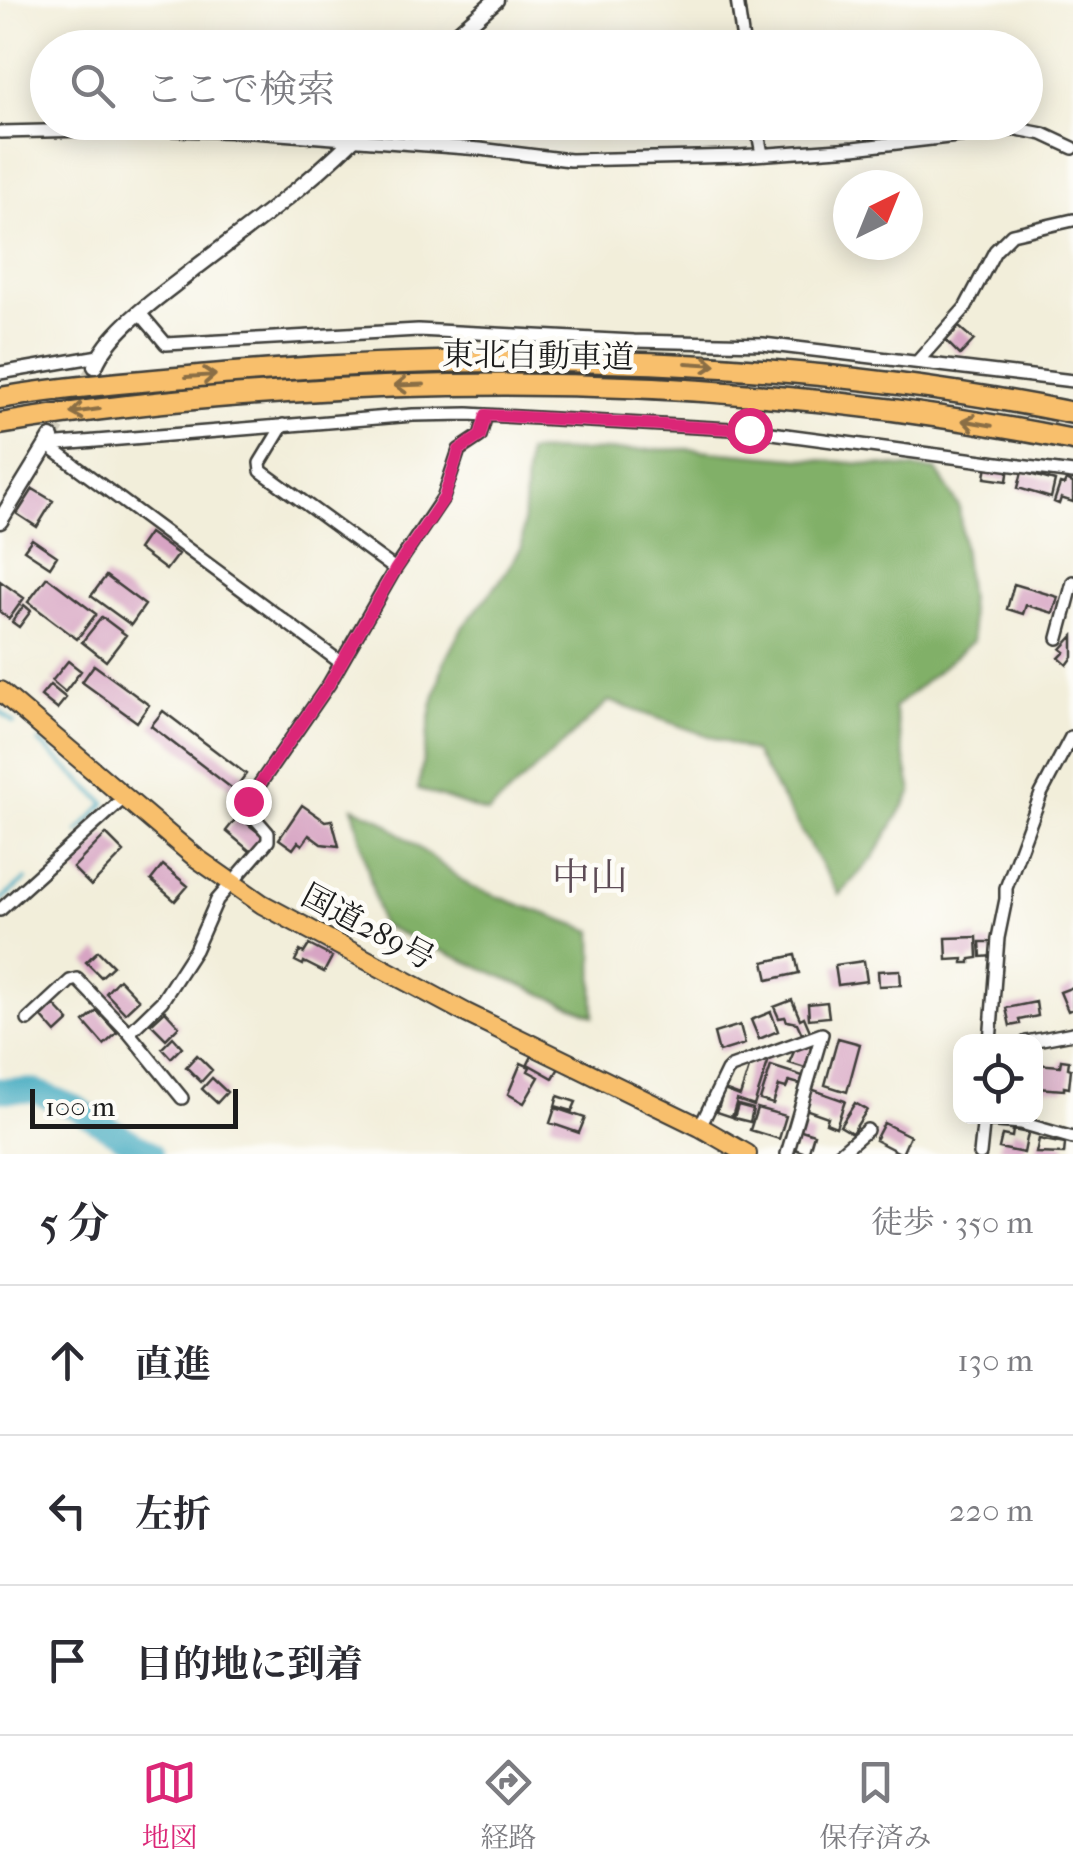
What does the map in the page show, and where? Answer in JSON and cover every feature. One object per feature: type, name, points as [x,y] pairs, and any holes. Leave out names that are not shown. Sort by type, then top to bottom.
[{"type":"highway","name":"東北自動車道","points":[[0,398],[125,382],[397,362],[670,362],[925,387],[1073,413]]},
{"type":"highway","name":"東北自動車道","points":[[0,424],[220,396],[420,384],[541,384],[671,388],[797,398],[1073,440]]},
{"type":"highway","name":"国道289号","points":[[0,691],[195,857],[262,904],[466,1013],[700,1126],[747,1154]]},
{"type":"street","points":[[482,0],[496,0]]},
{"type":"street","points":[[462,30],[496,0]]},
{"type":"street","points":[[736,0],[741,30]]},
{"type":"street","points":[[0,132],[30,131]]},
{"type":"street","points":[[1043,134],[1073,148]]},
{"type":"street","points":[[0,374],[97,361],[140,312],[274,208],[353,140]]},
{"type":"street","points":[[364,140],[570,160],[762,154],[922,140]]},
{"type":"street","points":[[759,140],[762,154]]},
{"type":"street","points":[[918,362],[965,308],[995,251],[1012,234],[1073,220]]},
{"type":"street","points":[[140,312],[166,344],[418,330],[764,344],[1073,381]]},
{"type":"street","points":[[49,442],[413,415],[486,415],[749,430],[1073,473]]},
{"type":"street","points":[[130,1034],[162,1001],[195,950],[217,900],[268,841],[268,834],[248,810],[248,801],[329,684],[395,570],[444,498],[459,450],[480,436],[486,415]]},
{"type":"street","points":[[283,425],[260,462],[261,471],[395,570]]},
{"type":"street","points":[[0,521],[49,442]]},
{"type":"street","points":[[49,442],[340,662]]},
{"type":"street","points":[[1058,638],[1073,582]]},
{"type":"street","points":[[991,1034],[1006,888],[1042,794],[1072,736]]},
{"type":"street","points":[[0,910],[125,797]]},
{"type":"street","points":[[28,1020],[77,979],[130,1034],[182,1098]]},
{"type":"street","points":[[1043,1039],[1073,1033]]},
{"type":"street","points":[[700,1126],[727,1070],[822,1034],[787,1154]]},
{"type":"street","points":[[980,1154],[983,1124]]},
{"type":"street","points":[[1024,1124],[1072,1138],[1068,1154]]},
{"type":"street","points":[[838,1154],[867,1130]]},
{"type":"green space","points":[[687,449],[936,470],[959,506],[973,641],[894,708],[912,792],[874,857],[839,895],[754,752],[609,701],[488,813],[418,789],[444,662],[462,628],[522,547],[527,452]]},
{"type":"green space","points":[[353,807],[379,818],[471,887],[593,931],[594,1016],[381,925]]},
{"type":"building","points":[[959,327],[974,340],[960,355],[946,341]]},
{"type":"building","points":[[987,464],[1009,466],[1007,481],[985,478]]},
{"type":"building","points":[[1022,472],[1055,481],[1051,498],[1018,488]]},
{"type":"building","points":[[1066,480],[1073,483],[1073,502],[1061,498],[1059,504],[1054,502],[1060,484],[1064,485]]},
{"type":"building","points":[[33,489],[53,501],[37,527],[17,514]]},
{"type":"building","points":[[149,533],[178,554],[166,570],[138,549]]},
{"type":"building","points":[[32,539],[57,556],[50,567],[24,550]]},
{"type":"building","points":[[106,576],[145,605],[131,625],[91,596]]},
{"type":"building","points":[[47,577],[96,614],[77,639],[28,602]]},
{"type":"building","points":[[0,581],[24,598],[9,619],[0,612]]},
{"type":"building","points":[[1014,584],[1058,597],[1053,613],[1026,605],[1023,614],[1007,609]]},
{"type":"building","points":[[24,605],[31,611],[19,627],[12,622]]},
{"type":"building","points":[[102,617],[126,635],[106,661],[82,642]]},
{"type":"building","points":[[1073,636],[1073,657],[1067,665],[1059,658],[1065,652],[1061,649]]},
{"type":"building","points":[[68,661],[81,671],[65,692],[52,681]]},
{"type":"building","points":[[94,665],[149,705],[137,722],[82,682]]},
{"type":"building","points":[[50,685],[66,698],[57,709],[41,696]]},
{"type":"building","points":[[163,711],[246,774],[234,790],[151,726]]},
{"type":"building","points":[[302,805],[325,821],[332,820],[339,846],[321,844],[309,835],[293,849],[279,839]]},
{"type":"building","points":[[238,816],[264,837],[251,852],[226,831]]},
{"type":"building","points":[[106,834],[124,852],[91,886],[73,868]]},
{"type":"building","points":[[163,865],[188,886],[175,901],[151,880]]},
{"type":"building","points":[[977,937],[978,958],[970,959],[970,963],[963,963],[963,959],[947,960],[946,938]]},
{"type":"building","points":[[980,942],[992,942],[993,956],[981,957]]},
{"type":"building","points":[[309,945],[332,957],[324,972],[295,961]]},
{"type":"building","points":[[98,951],[113,966],[101,977],[86,962]]},
{"type":"building","points":[[795,955],[799,973],[768,980],[764,962]]},
{"type":"building","points":[[864,961],[867,981],[838,985],[835,965]]},
{"type":"building","points":[[900,970],[901,985],[879,986],[878,971]]},
{"type":"building","points":[[119,979],[139,1000],[125,1013],[106,993]]},
{"type":"building","points":[[1073,987],[1073,1009],[1068,1011],[1060,992]]},
{"type":"building","points":[[792,1000],[810,1031],[802,1034],[797,1023],[779,1018],[774,1007]]},
{"type":"building","points":[[827,1002],[829,1017],[809,1019],[808,1004]]},
{"type":"building","points":[[1036,1002],[1038,1016],[1010,1026],[1006,1008]]},
{"type":"building","points":[[54,1005],[69,1021],[56,1033],[42,1017]]},
{"type":"building","points":[[97,1011],[117,1033],[104,1045],[84,1022]]},
{"type":"building","points":[[165,1011],[179,1026],[166,1039],[151,1024]]},
{"type":"building","points":[[771,1012],[778,1031],[759,1039],[751,1020]]},
{"type":"building","points":[[740,1025],[745,1044],[719,1052],[714,1033]]},
{"type":"building","points":[[173,1037],[182,1047],[171,1058],[162,1048]]},
{"type":"building","points":[[838,1038],[860,1044],[847,1092],[825,1085]]},
{"type":"building","points":[[796,1047],[812,1047],[805,1068],[789,1063]]},
{"type":"building","points":[[533,1054],[559,1068],[553,1078],[528,1064]]},
{"type":"building","points":[[197,1055],[212,1070],[201,1082],[186,1067]]},
{"type":"building","points":[[770,1056],[754,1106],[737,1100],[732,1117],[717,1112],[724,1090],[740,1096],[750,1065]]},
{"type":"building","points":[[1061,1060],[1069,1061],[1069,1088],[1043,1088],[1043,1065],[1060,1066]]},
{"type":"building","points":[[521,1063],[539,1077],[524,1103],[508,1094]]},
{"type":"building","points":[[771,1066],[806,1077],[803,1085],[789,1081],[786,1088],[779,1086],[773,1104],[760,1100]]},
{"type":"building","points":[[212,1078],[227,1092],[217,1103],[202,1089]]},
{"type":"building","points":[[811,1089],[845,1101],[836,1127],[826,1123],[828,1117],[805,1109]]},
{"type":"building","points":[[558,1096],[576,1102],[572,1111],[555,1106]]},
{"type":"building","points":[[855,1103],[867,1110],[852,1133],[840,1126]]},
{"type":"building","points":[[738,1105],[753,1109],[750,1122],[734,1118]]},
{"type":"building","points":[[555,1108],[585,1118],[579,1133],[550,1123]]},
{"type":"building","points":[[757,1108],[786,1116],[779,1139],[750,1130]]},
{"type":"building","points":[[884,1123],[910,1136],[902,1154],[875,1140]]},
{"type":"building","points":[[798,1129],[814,1134],[808,1154],[792,1148]]},
{"type":"building","points":[[1013,1130],[1028,1133],[1024,1153],[999,1148],[1002,1135],[1012,1137]]},
{"type":"building","points":[[1039,1139],[1065,1144],[1064,1154],[1036,1153]]},
{"type":"waterway","points":[[0,711],[14,723]]},
{"type":"waterway","points":[[39,742],[105,803],[78,832]]},
{"type":"waterway","points":[[0,901],[26,879]]},
{"type":"waterway","points":[[0,1090],[34,1091],[76,1108],[151,1154]]},
{"type":"tunnel","points":[[51,438],[95,366]]},
{"type":"district","name":"中山","points":[[590,877]]},
{"type":"route","points":[[248,801],[329,684],[395,570],[444,498],[455,457],[480,436],[486,415],[749,430]]}]
